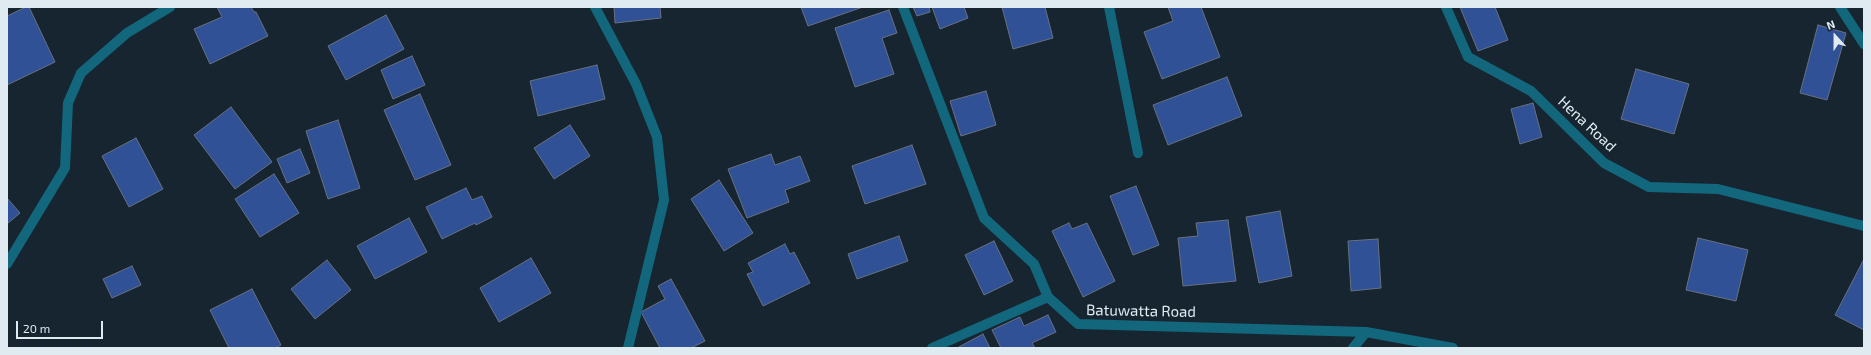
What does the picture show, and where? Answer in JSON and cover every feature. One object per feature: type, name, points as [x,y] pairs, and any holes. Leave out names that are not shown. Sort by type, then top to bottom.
[{"type":"street","points":[[7,264],[65,168],[68,103],[81,73],[127,32],[170,7]]},
{"type":"street","points":[[595,7],[636,84],[657,137],[664,200],[628,348]]},
{"type":"street","name":"Batuwatta Road","points":[[903,7],[984,218],[1034,264],[1048,297],[1078,324],[1366,332],[1453,348]]},
{"type":"street","points":[[1109,7],[1138,153]]},
{"type":"street","name":"Hena Road","points":[[1446,7],[1468,57],[1531,91],[1604,163],[1649,188],[1718,189],[1864,226]]},
{"type":"street","points":[[1840,7],[1864,44]]},
{"type":"street","points":[[932,348],[1048,297]]},
{"type":"street","points":[[1353,348],[1366,332]]},
{"type":"building","points":[[29,7],[55,62],[7,85],[7,16]]},
{"type":"building","points":[[217,7],[251,7],[254,12],[256,12],[268,36],[210,64],[194,29],[222,17]]},
{"type":"building","points":[[614,7],[660,7],[661,18],[615,23]]},
{"type":"building","points":[[801,7],[863,7],[808,26]]},
{"type":"building","points":[[913,7],[929,7],[930,12],[917,16]]},
{"type":"building","points":[[932,7],[964,7],[968,18],[940,29]]},
{"type":"building","points":[[1002,7],[1045,7],[1053,38],[1013,49]]},
{"type":"building","points":[[1168,7],[1201,7],[1220,57],[1162,79],[1144,32],[1173,21]]},
{"type":"building","points":[[1460,7],[1495,7],[1508,40],[1478,51]]},
{"type":"building","points":[[889,10],[897,33],[882,38],[894,74],[855,87],[835,28]]},
{"type":"building","points":[[386,15],[404,49],[346,80],[328,46]]},
{"type":"building","points":[[1818,25],[1846,33],[1827,100],[1800,93]]},
{"type":"building","points":[[412,56],[425,85],[393,99],[381,70]]},
{"type":"building","points":[[597,65],[605,99],[538,116],[530,81]]},
{"type":"building","points":[[1636,69],[1689,84],[1674,134],[1621,119]]},
{"type":"building","points":[[1227,77],[1242,116],[1168,145],[1153,105]]},
{"type":"building","points":[[986,91],[996,125],[961,136],[950,101]]},
{"type":"building","points":[[420,94],[451,165],[415,180],[384,110]]},
{"type":"building","points":[[1533,103],[1542,137],[1520,144],[1511,109]]},
{"type":"building","points":[[231,107],[272,162],[235,189],[194,135]]},
{"type":"building","points":[[338,120],[360,188],[328,199],[306,131]]},
{"type":"building","points":[[570,125],[590,156],[554,179],[534,148]]},
{"type":"building","points":[[136,138],[163,189],[129,207],[102,156]]},
{"type":"building","points":[[912,145],[926,184],[865,204],[852,166]]},
{"type":"building","points":[[300,149],[310,173],[287,183],[277,159]]},
{"type":"building","points":[[771,154],[775,165],[800,156],[810,181],[785,190],[789,202],[747,218],[728,169]]},
{"type":"building","points":[[274,174],[299,213],[260,237],[235,199]]},
{"type":"building","points":[[719,180],[753,233],[724,251],[691,199]]},
{"type":"building","points":[[1136,186],[1159,245],[1133,255],[1110,196]]},
{"type":"building","points":[[466,188],[472,200],[482,196],[492,217],[476,225],[475,223],[442,239],[426,207]]},
{"type":"building","points":[[7,198],[20,213],[7,224]]},
{"type":"building","points":[[1280,211],[1292,276],[1259,283],[1246,217]]},
{"type":"building","points":[[409,218],[427,252],[375,279],[357,246]]},
{"type":"building","points":[[1228,220],[1236,281],[1183,286],[1178,238],[1198,236],[1196,223]]},
{"type":"building","points":[[1069,223],[1072,229],[1087,223],[1115,281],[1083,297],[1052,231]]},
{"type":"building","points":[[899,236],[908,261],[857,279],[848,254]]},
{"type":"building","points":[[1698,238],[1748,250],[1736,301],[1686,290]]},
{"type":"building","points":[[1378,239],[1381,288],[1351,291],[1348,241]]},
{"type":"building","points":[[994,241],[1013,281],[984,295],[965,255]]},
{"type":"building","points":[[785,244],[790,254],[794,252],[810,283],[763,306],[747,274],[753,272],[748,263]]},
{"type":"building","points":[[531,258],[551,293],[499,322],[480,288]]},
{"type":"building","points":[[1864,259],[1864,330],[1835,315]]},
{"type":"building","points":[[327,260],[351,290],[315,319],[291,289]]},
{"type":"building","points":[[132,266],[141,285],[112,298],[103,279]]},
{"type":"building","points":[[671,279],[705,341],[691,348],[660,348],[641,312],[665,299],[658,286]]},
{"type":"building","points":[[252,289],[281,345],[275,348],[229,348],[210,310]]},
{"type":"building","points":[[1048,315],[1056,332],[1032,343],[1035,348],[1001,348],[992,330],[1020,317],[1024,326]]},
{"type":"building","points":[[983,334],[990,348],[957,348]]}]
